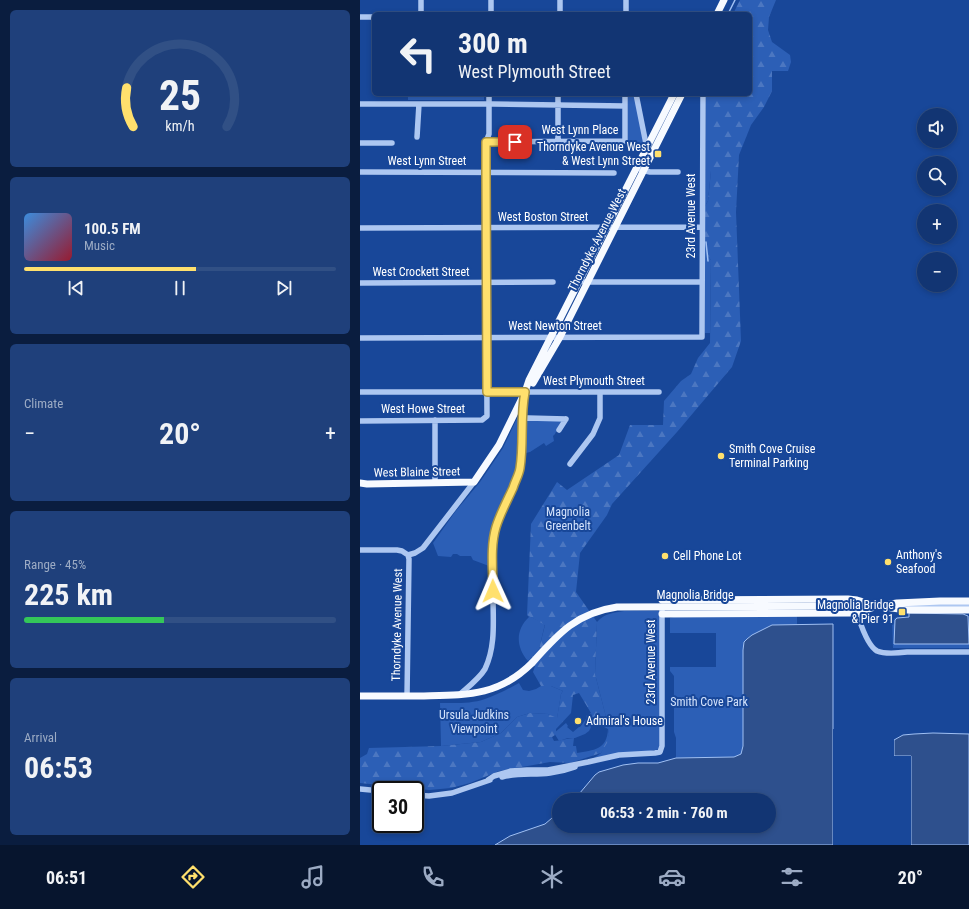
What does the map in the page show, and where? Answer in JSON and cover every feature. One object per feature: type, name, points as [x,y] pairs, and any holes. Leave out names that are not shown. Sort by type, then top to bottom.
[{"type":"main road","points":[[718,12],[724,0]]},
{"type":"main road","name":"Thorndyke Avenue West","points":[[525,392],[532,384],[560,337],[588,282],[644,170],[649,151],[673,96]]},
{"type":"main road","name":"Thorndyke Avenue West","points":[[474,482],[499,445],[525,392],[529,380],[636,168],[649,151],[681,96]]},
{"type":"main road","name":"West Blaine Street","points":[[360,483],[474,482]]},
{"type":"main road","points":[[662,600],[848,599],[878,606]]},
{"type":"main road","name":"Magnolia Bridge","points":[[878,606],[897,603],[969,601]]},
{"type":"main road","name":"Magnolia Bridge","points":[[360,696],[459,696],[478,693],[498,687],[515,678],[527,669],[550,642],[567,627],[588,615],[610,608],[626,606],[878,606],[906,610],[969,610]]},
{"type":"main road","points":[[662,614],[852,613],[878,606]]},
{"type":"street","points":[[421,0],[421,12]]},
{"type":"street","points":[[491,0],[491,12]]},
{"type":"street","points":[[560,0],[560,12]]},
{"type":"street","points":[[626,0],[626,12]]},
{"type":"street","points":[[360,17],[372,16]]},
{"type":"street","points":[[487,392],[486,142],[489,134],[489,96]]},
{"type":"street","points":[[558,96],[558,142]]},
{"type":"street","points":[[360,104],[625,106],[625,96]]},
{"type":"street","points":[[636,96],[649,151]]},
{"type":"street","name":"23rd Avenue West","points":[[702,337],[703,96]]},
{"type":"street","points":[[417,137],[419,104]]},
{"type":"street","name":"West Lynn Place","points":[[486,142],[625,141],[625,106]]},
{"type":"street","points":[[360,142],[392,143]]},
{"type":"street","points":[[636,168],[650,172],[678,172]]},
{"type":"street","name":"West Lynn Street","points":[[360,172],[614,173]]},
{"type":"street","name":"West Boston Street","points":[[360,228],[702,227]]},
{"type":"street","name":"West Crockett Street","points":[[360,283],[553,282]]},
{"type":"street","points":[[579,282],[702,282]]},
{"type":"street","name":"West Newton Street","points":[[360,338],[702,337]]},
{"type":"street","name":"West Plymouth Street","points":[[360,392],[660,392]]},
{"type":"street","name":"West Howe Street","points":[[360,421],[482,420],[486,417],[487,392]]},
{"type":"street","points":[[459,696],[484,670],[492,648],[492,550],[496,527],[500,515],[518,474],[520,463],[523,400],[525,392]]},
{"type":"street","points":[[570,464],[593,434],[600,418],[600,392]]},
{"type":"street","points":[[522,420],[528,418],[566,419],[559,430]]},
{"type":"street","points":[[435,420],[436,482]]},
{"type":"street","name":"Thorndyke Avenue West","points":[[407,696],[408,555],[414,549],[427,543],[474,482]]},
{"type":"street","points":[[360,550],[397,550],[408,555]]},
{"type":"street","name":"23rd Avenue West","points":[[424,796],[452,793],[488,780],[494,776],[511,771],[548,770],[619,754],[660,752],[662,748],[662,600]]},
{"type":"street","points":[[969,606],[892,607],[875,610],[860,615],[859,619],[863,632],[874,649],[877,651],[893,653],[969,652]]},
{"type":"street","points":[[360,789],[372,790]]},
{"type":"green space","name":"Magnolia Greenbelt","points":[[740,0],[776,0],[769,17],[768,30],[772,42],[790,55],[791,62],[788,71],[772,71],[772,91],[764,107],[751,125],[739,155],[736,212],[741,341],[732,367],[677,432],[612,504],[607,515],[580,553],[576,592],[597,622],[595,674],[606,717],[609,734],[607,743],[601,753],[570,763],[550,762],[499,771],[470,783],[451,788],[424,789],[424,781],[372,781],[372,784],[360,783],[360,758],[367,754],[369,748],[441,746],[481,742],[501,733],[517,717],[530,713],[548,714],[557,718],[561,694],[563,691],[551,686],[541,686],[533,672],[535,666],[529,660],[539,649],[545,625],[527,615],[531,524],[557,482],[567,490],[619,455],[630,425],[663,425],[664,401],[681,381],[691,374],[698,358],[710,343],[711,260],[708,256],[707,243],[704,241],[705,206],[708,201],[711,171],[711,96],[752,96],[752,12],[734,12]],"holes":[[[579,693],[591,713],[593,721],[608,729],[607,736],[602,745],[594,750],[577,753],[576,746],[573,746],[574,738],[554,741],[552,737],[555,735],[556,729],[571,713],[573,695]]]},
{"type":"green space","points":[[484,96],[484,100],[408,100],[408,97],[396,97]]},
{"type":"green space","points":[[628,96],[634,96],[643,142],[641,147],[628,147]]},
{"type":"green space","points":[[706,96],[711,96],[711,171],[708,201],[705,206]]},
{"type":"green space","points":[[704,241],[707,242],[708,256],[711,260],[710,333],[705,333]]},
{"type":"green space","points":[[520,412],[519,421],[561,421],[553,436],[554,441],[546,446],[544,443],[530,452],[518,455],[515,475],[493,528],[490,542],[489,566],[473,560],[471,556],[460,556],[453,554],[451,557],[438,556],[433,543],[455,512],[480,482],[503,448]]},
{"type":"green space","name":"Smith Cove Park","points":[[624,611],[662,611],[662,749],[588,762],[601,753],[609,734],[595,674],[597,622],[606,615]]},
{"type":"green space","points":[[527,615],[545,624],[539,649],[528,661],[519,644],[519,633],[524,622],[529,617]]},
{"type":"green space","name":"Smith Cove Park","points":[[677,616],[797,616],[797,625],[772,625],[752,635],[744,642],[743,746],[741,754],[734,757],[676,758],[676,738],[674,732],[674,676],[670,671],[670,667],[716,667],[716,633],[670,633],[670,618]]},
{"type":"green space","points":[[898,616],[895,620],[895,644],[969,644],[969,648],[893,648],[892,620]]},
{"type":"green space","name":"Ursula Judkins Viewpoint","points":[[519,683],[523,690],[529,691],[541,686],[551,686],[563,691],[561,694],[557,719],[548,714],[530,713],[517,717],[501,733],[481,742],[441,746],[440,703],[480,701]]},
{"type":"green space","points":[[591,713],[593,721],[589,731],[575,738],[568,738],[559,741],[554,733],[566,723],[568,726],[567,727],[573,732],[580,727],[586,719],[586,716]]},
{"type":"shaded area","points":[[909,613],[963,614],[968,616],[969,644],[894,644],[895,620],[897,618],[909,617]]},
{"type":"shaded area","points":[[833,624],[833,845],[495,845],[510,836],[545,824],[552,818],[552,833],[776,833],[776,793],[580,793],[599,772],[623,765],[658,763],[676,758],[734,757],[741,754],[743,746],[744,642],[752,635],[772,625]]},
{"type":"shaded area","points":[[933,733],[969,734],[969,845],[911,845],[911,756],[894,756],[894,740],[903,735]]},
{"type":"pier","points":[[833,729],[835,729],[835,845],[833,845]]},
{"type":"pier","points":[[894,738],[894,756],[911,756],[911,845],[909,845],[909,758],[893,757],[892,740]]},
{"type":"waterway","points":[[729,12],[735,0]]},
{"type":"waterway","points":[[706,242],[708,261]]},
{"type":"place","name":"Thorndyke Avenue West & West Lynn Street","points":[[658,154]]},
{"type":"place","name":"Smith Cove Cruise Terminal Parking","points":[[721,456]]},
{"type":"place","name":"Cell Phone Lot","points":[[665,556]]},
{"type":"place","name":"Anthony's Seafood","points":[[888,562]]},
{"type":"place","name":"Magnolia Bridge & Pier 91","points":[[902,612]]},
{"type":"place","name":"Admiral's House","points":[[578,721]]},
{"type":"route","points":[[493,591],[492,550],[494,537],[500,515],[520,468],[522,408],[525,392],[487,392],[486,142],[515,142]]}]
